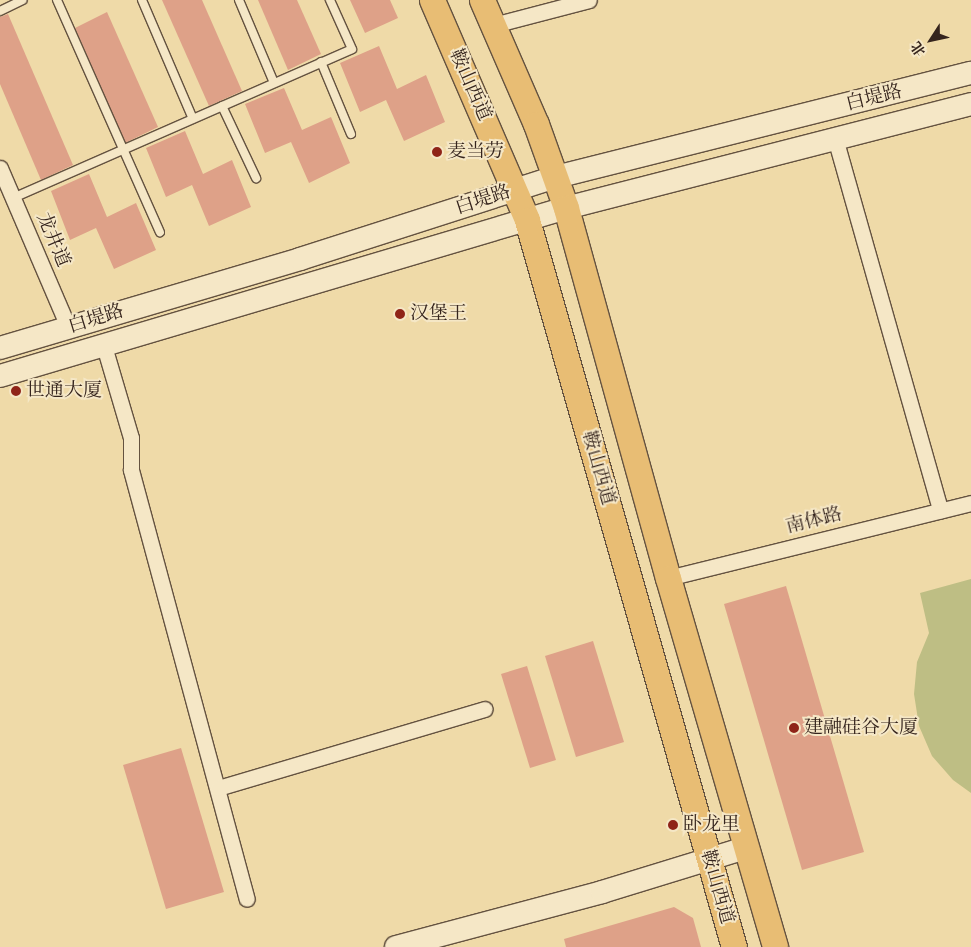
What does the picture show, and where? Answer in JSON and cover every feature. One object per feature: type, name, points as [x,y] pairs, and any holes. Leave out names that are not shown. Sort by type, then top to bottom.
[{"type":"main road","name":"鞍山西道","points":[[432,0],[527,220],[734,947]]},
{"type":"main road","name":"鞍山西道","points":[[482,0],[556,177],[566,208],[668,578],[775,947]]},
{"type":"main road","name":"白堤路","points":[[0,348],[300,259],[556,177],[971,73]]},
{"type":"main road","name":"白堤路","points":[[0,376],[566,208],[971,104]]},
{"type":"main road","points":[[396,947],[709,860],[745,848]]},
{"type":"street","points":[[493,25],[589,0]]},
{"type":"street","points":[[835,138],[940,510]]},
{"type":"street","name":"龙井道","points":[[0,168],[68,328]]},
{"type":"street","points":[[104,346],[131,438],[132,470],[247,899]]},
{"type":"street","name":"南体路","points":[[668,578],[971,503]]},
{"type":"street","points":[[218,788],[485,709]]},
{"type":"lane","points":[[0,11],[23,0]]},
{"type":"lane","points":[[57,0],[160,232]]},
{"type":"lane","points":[[142,0],[193,119]]},
{"type":"lane","points":[[239,0],[274,83]]},
{"type":"lane","points":[[13,198],[352,49],[330,0]]},
{"type":"lane","points":[[321,62],[352,134]]},
{"type":"lane","points":[[222,106],[256,178]]},
{"type":"green space","points":[[971,579],[971,793],[953,780],[932,756],[919,726],[914,694],[917,662],[929,633],[920,593]]},
{"type":"building","points":[[162,0],[202,0],[242,91],[209,106]]},
{"type":"building","points":[[258,0],[297,0],[321,54],[288,70]]},
{"type":"building","points":[[350,0],[390,0],[398,18],[365,33]]},
{"type":"building","points":[[107,12],[158,127],[125,143],[75,28]]},
{"type":"building","points":[[8,14],[73,165],[41,180],[0,84],[0,17]]},
{"type":"building","points":[[379,46],[397,89],[426,75],[445,122],[404,141],[386,100],[360,112],[340,63]]},
{"type":"building","points":[[284,88],[302,130],[331,117],[350,163],[309,183],[291,142],[265,153],[245,104]]},
{"type":"building","points":[[185,131],[203,174],[232,160],[251,207],[209,226],[192,185],[166,197],[146,148]]},
{"type":"building","points":[[89,174],[107,217],[136,203],[156,250],[114,269],[96,228],[70,240],[51,191]]},
{"type":"building","name":"建融硅谷大厦","points":[[786,586],[864,852],[802,870],[724,604]]},
{"type":"building","points":[[593,641],[624,742],[576,757],[545,656]]},
{"type":"building","points":[[527,666],[556,760],[530,768],[501,674]]},
{"type":"building","points":[[181,748],[224,892],[166,909],[123,765]]},
{"type":"building","points":[[674,907],[693,918],[701,947],[566,947],[564,939]]},
{"type":"place","name":"麦当劳","points":[[437,152]]},
{"type":"place","name":"汉堡王","points":[[400,314]]},
{"type":"place","name":"世通大厦","points":[[16,391]]},
{"type":"place","name":"建融硅谷大厦","points":[[794,728]]},
{"type":"place","name":"卧龙里","points":[[673,825]]}]
